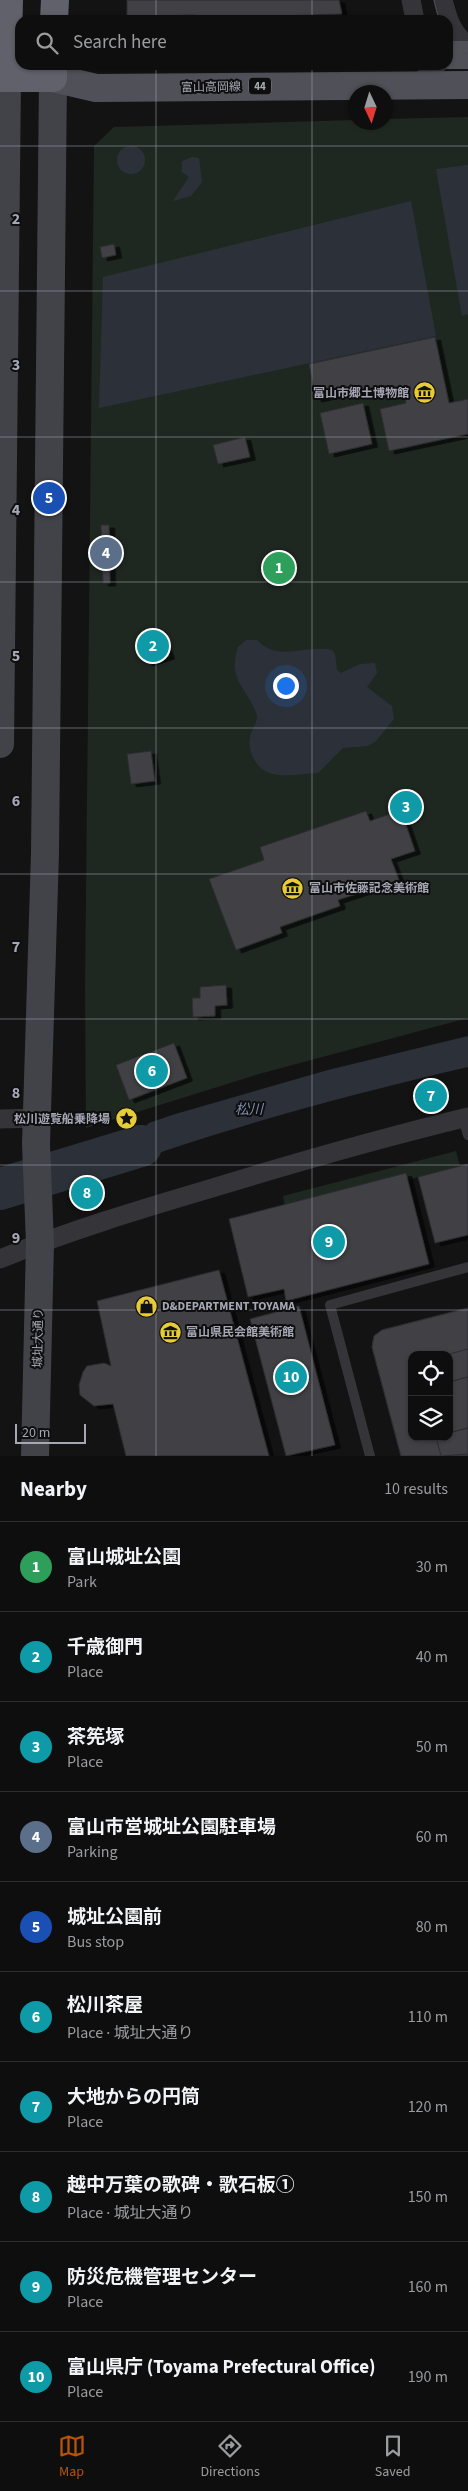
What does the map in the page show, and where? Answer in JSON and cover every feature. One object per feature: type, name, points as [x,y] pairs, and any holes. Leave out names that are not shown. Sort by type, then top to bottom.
[{"type":"highway","points":[[9,0],[4,78],[53,71]]},
{"type":"highway","points":[[54,15],[55,0]]},
{"type":"main road","points":[[453,55],[468,54]]},
{"type":"main road","name":"富山高岡線","points":[[53,71],[96,88],[468,85]]},
{"type":"street","points":[[411,0],[414,15]]},
{"type":"street","points":[[443,0],[447,15]]},
{"type":"street","points":[[453,30],[459,39],[468,46]]},
{"type":"street","points":[[416,84],[431,70]]},
{"type":"street","name":"城址大通り","points":[[35,1456],[39,1231],[36,1144],[45,853],[53,71]]},
{"type":"street","points":[[0,744],[4,78]]},
{"type":"street","points":[[0,1119],[37,1118]]},
{"type":"street","points":[[0,1259],[39,1231],[466,1123]]},
{"type":"lane","points":[[370,1456],[330,1305],[468,1267]]},
{"type":"shaded area","points":[[468,117],[468,1018],[259,1074],[86,1128],[85,989],[94,146],[114,127],[348,120],[348,130],[393,130],[393,119]]},
{"type":"shaded area","points":[[456,1151],[460,1166],[286,1212],[283,1196]]},
{"type":"water","points":[[131,146],[141,150],[145,160],[141,170],[131,174],[121,170],[117,160],[121,150]]},
{"type":"water","points":[[192,157],[199,158],[202,182],[191,196],[173,201],[189,177],[182,172],[182,161]]},
{"type":"water","points":[[468,165],[468,314],[462,316],[436,169]]},
{"type":"water","points":[[411,201],[436,336],[99,408],[103,277]]},
{"type":"water","points":[[246,640],[257,640],[265,647],[283,652],[312,649],[332,650],[335,654],[337,670],[341,673],[360,664],[375,663],[377,673],[367,687],[392,706],[394,719],[376,741],[368,746],[343,748],[318,773],[281,775],[265,771],[258,765],[251,753],[250,738],[257,714],[236,674],[235,658],[238,647]]},
{"type":"water","name":"松川","points":[[468,1036],[468,1067],[371,1091],[227,1131],[86,1179],[87,1151],[133,1135],[128,1127],[130,1123],[144,1128],[149,1123],[172,1115],[328,1070]]},
{"type":"building","points":[[127,0],[339,0],[342,14],[311,15],[127,15]]},
{"type":"building","points":[[114,244],[116,255],[102,258],[100,247]]},
{"type":"building","name":"富山市郷土博物館","points":[[435,337],[449,403],[468,399],[468,434],[389,451],[380,409],[406,403],[404,391],[381,395],[379,386],[316,399],[309,364]]},
{"type":"building","points":[[363,403],[372,444],[329,454],[320,413]]},
{"type":"building","points":[[245,437],[250,457],[218,464],[213,445]]},
{"type":"building","points":[[101,525],[109,525],[110,583],[103,583]]},
{"type":"building","points":[[160,629],[169,656],[147,663],[138,637]]},
{"type":"building","points":[[151,751],[155,781],[131,784],[127,754]]},
{"type":"building","name":"富山市佐藤記念美術館","points":[[401,810],[415,851],[391,859],[399,880],[338,900],[340,906],[280,927],[282,933],[236,950],[209,879],[264,860],[260,847],[366,811],[370,821]]},
{"type":"building","points":[[226,985],[227,1005],[215,1006],[215,1016],[193,1017],[192,998],[200,998],[200,987]]},
{"type":"building","points":[[174,1043],[187,1078],[129,1100],[116,1065]]},
{"type":"building","points":[[468,1164],[468,1235],[435,1243],[418,1177]]},
{"type":"building","points":[[406,1173],[429,1264],[286,1301],[284,1289],[248,1297],[229,1219]]},
{"type":"building","name":"富山県民会館美術館","points":[[219,1270],[269,1456],[126,1456],[113,1404],[94,1406],[80,1395],[79,1385],[87,1366],[104,1363],[111,1366],[97,1301]]},
{"type":"building","points":[[299,1306],[335,1445],[286,1456],[250,1319]]},
{"type":"building","points":[[468,1308],[468,1349],[453,1353],[453,1351],[408,1351],[408,1441],[437,1441],[441,1456],[401,1456],[372,1347],[374,1336],[382,1330]]},
{"type":"building","points":[[468,1308],[468,1456],[401,1456],[372,1347],[374,1336],[382,1330]]},
{"type":"building","points":[[468,1349],[468,1377],[453,1381],[453,1353]]},
{"type":"building","points":[[468,1377],[468,1428],[453,1432],[453,1396],[453,1381]]},
{"type":"building","points":[[468,1428],[468,1454],[441,1456],[437,1441],[453,1441],[453,1432]]},
{"type":"waterway","name":"松川","points":[[0,1189],[141,1146]]},
{"type":"tram line","points":[[434,0],[438,15]]},
{"type":"tram line","points":[[453,42],[468,56]]},
{"type":"place","name":"富山市郷土博物館","points":[[425,393]]},
{"type":"place","name":"城址公園前","points":[[49,498]]},
{"type":"place","name":"富山市営城址公園駐車場","points":[[106,553]]},
{"type":"place","name":"富山城址公園","points":[[279,568]]},
{"type":"place","name":"千歳御門","points":[[153,646]]},
{"type":"place","name":"茶筅塚","points":[[406,807]]},
{"type":"place","name":"富山市佐藤記念美術館","points":[[293,888]]},
{"type":"place","name":"松川茶屋","points":[[152,1071]]},
{"type":"place","name":"大地からの円筒","points":[[431,1096]]},
{"type":"place","name":"松川遊覧船乗降場","points":[[126,1119]]},
{"type":"place","name":"越中万葉の歌碑・歌石板①","points":[[87,1193]]},
{"type":"place","name":"防災危機管理センター","points":[[329,1242]]},
{"type":"place","name":"D&DEPARTMENT TOYAMA","points":[[146,1306]]},
{"type":"place","name":"富山県民会館美術館","points":[[170,1332]]},
{"type":"place","name":"富山県庁 (Toyama Prefectural Office)","points":[[291,1377]]}]
